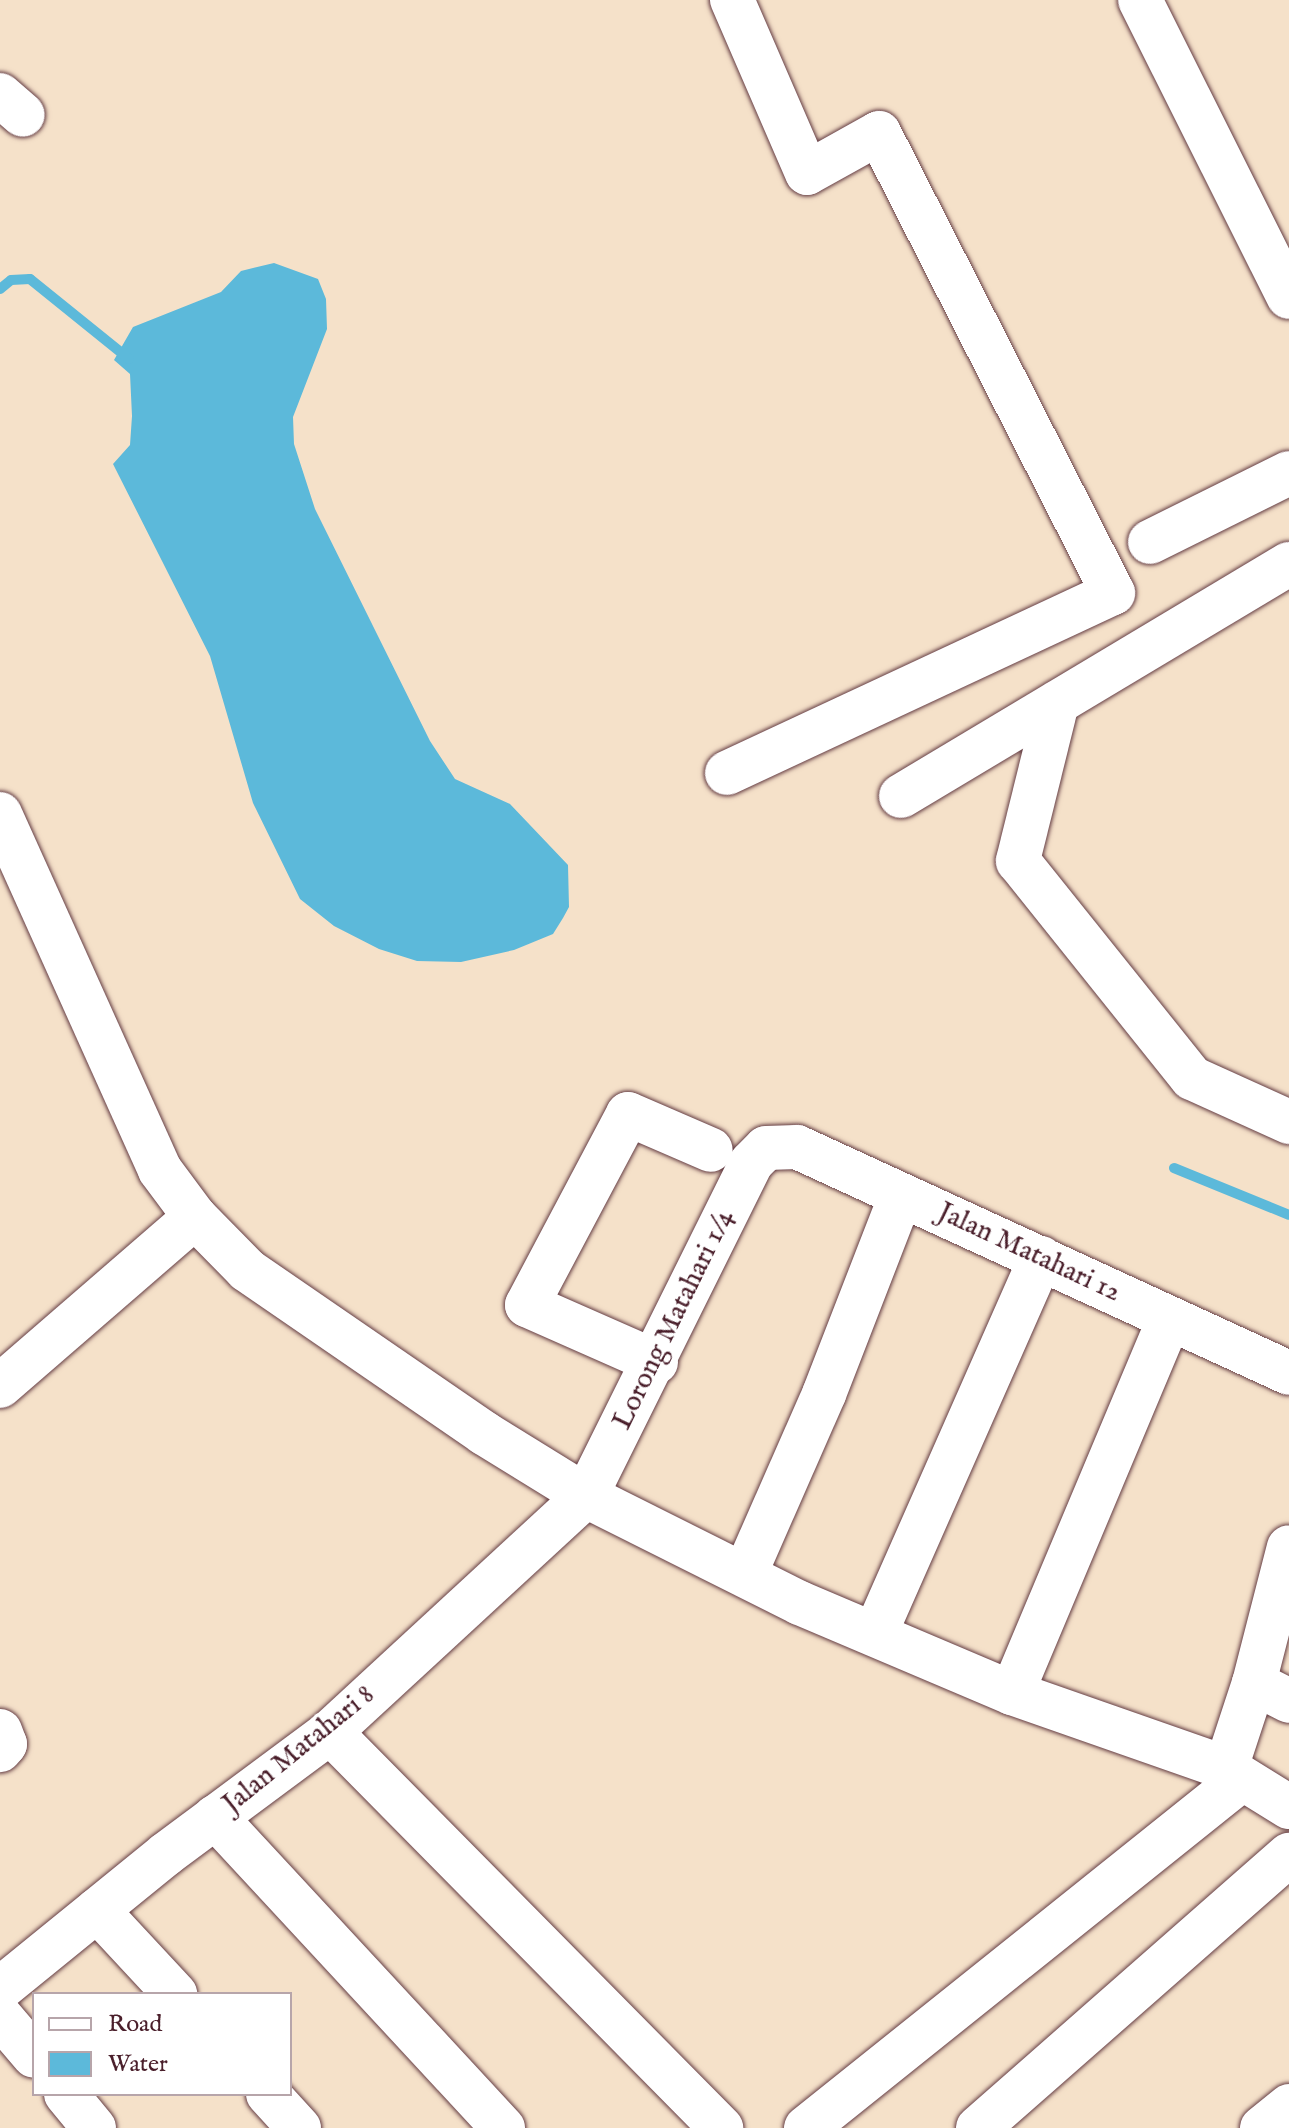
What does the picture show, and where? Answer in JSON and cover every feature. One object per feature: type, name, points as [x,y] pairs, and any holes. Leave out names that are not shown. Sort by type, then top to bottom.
[{"type":"street","points":[[727,773],[1113,593],[879,133],[807,173],[732,0]]},
{"type":"street","points":[[1140,0],[1289,297]]},
{"type":"street","points":[[1150,542],[1289,473]]},
{"type":"street","points":[[901,796],[1289,564]]},
{"type":"street","points":[[1057,703],[1018,861],[1192,1078],[1289,1122]]},
{"type":"street","points":[[0,814],[160,1170],[195,1217],[247,1270],[484,1433],[586,1496],[875,1634],[1012,1693],[1234,1774],[1289,1807]]},
{"type":"street","points":[[656,1362],[527,1305],[628,1114],[711,1150]]},
{"type":"street","name":"Jalan Matahari 12","points":[[766,1148],[797,1147],[1289,1373]]},
{"type":"street","name":"Lorong Matahari 1/4","points":[[586,1496],[656,1362],[751,1163],[766,1148]]},
{"type":"street","points":[[745,1574],[824,1394],[901,1195]]},
{"type":"street","points":[[0,1386],[195,1217]]},
{"type":"street","points":[[875,1634],[1041,1258]]},
{"type":"street","points":[[1012,1693],[1169,1319]]},
{"type":"street","name":"Jalan Matahari 8","points":[[0,1989],[215,1817],[330,1732],[586,1496]]},
{"type":"street","points":[[809,2127],[1234,1774],[1272,1692],[1289,1547]]},
{"type":"street","points":[[0,1731],[5,1744],[0,1750]]},
{"type":"street","points":[[330,1732],[721,2128]]},
{"type":"street","points":[[215,1817],[503,2128]]},
{"type":"street","points":[[978,2128],[1289,1855]]},
{"type":"street","points":[[97,1910],[173,1992]]},
{"type":"street","points":[[0,2016],[32,2054]]},
{"type":"street","points":[[68,2096],[94,2128]]},
{"type":"street","points":[[270,2096],[299,2128]]},
{"type":"street","points":[[1262,2128],[1289,2106]]},
{"type":"water","points":[[274,263],[318,279],[326,299],[327,329],[293,417],[294,444],[315,509],[430,741],[455,779],[510,804],[568,865],[569,907],[553,934],[514,950],[461,962],[417,961],[379,949],[334,926],[300,899],[253,803],[210,656],[113,464],[130,445],[130,374],[114,360],[133,327],[221,292],[241,271]]},
{"type":"waterway","points":[[0,289],[11,280],[30,279],[129,359]]},
{"type":"waterway","points":[[1174,1168],[1289,1215]]}]
